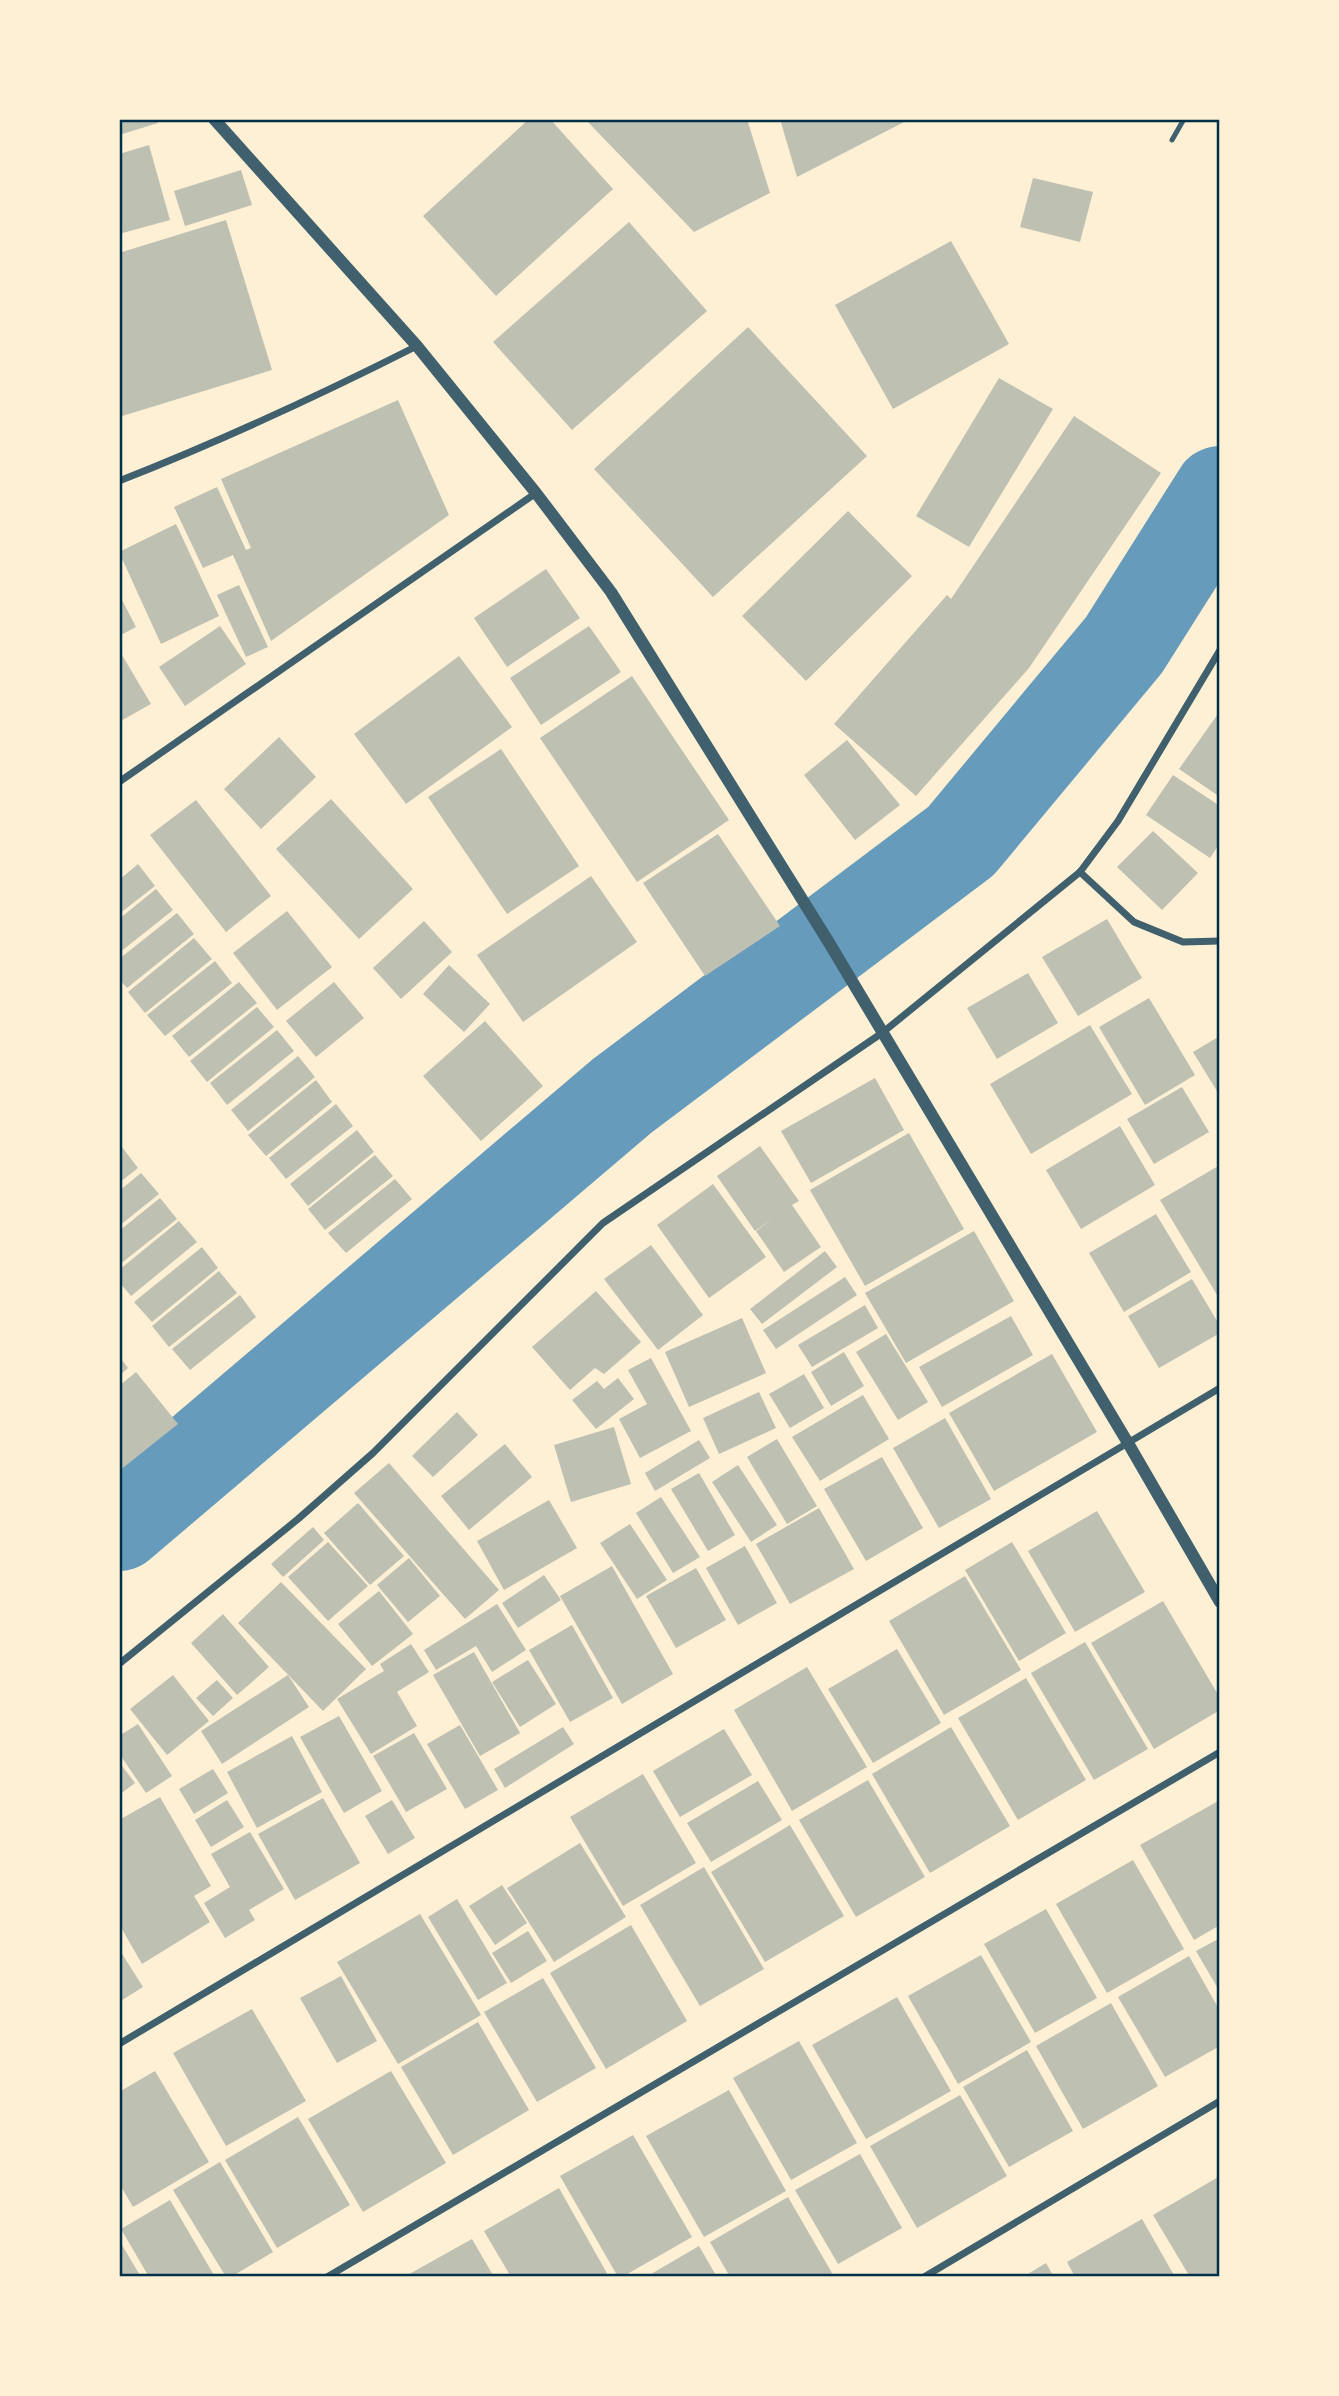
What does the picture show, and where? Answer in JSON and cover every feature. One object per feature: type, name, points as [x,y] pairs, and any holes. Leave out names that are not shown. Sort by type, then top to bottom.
[{"type":"street","points":[[214,119],[417,346],[536,493],[611,592],[868,1008],[1220,1602]]},
{"type":"street","points":[[119,481],[199,450],[417,346]]},
{"type":"street","points":[[119,782],[536,493]]},
{"type":"street","points":[[119,1664],[298,1519],[373,1453],[603,1223],[882,1033],[1080,872],[1118,821],[1220,650]]},
{"type":"street","points":[[1080,872],[1134,922],[1183,942],[1220,941]]},
{"type":"street","points":[[119,2044],[1220,1388]]},
{"type":"street","points":[[327,2277],[1220,1752]]},
{"type":"street","points":[[924,2277],[1220,2101]]},
{"type":"lane","points":[[1172,140],[1184,119]]},
{"type":"building","points":[[119,119],[155,119],[158,123],[119,135]]},
{"type":"building","points":[[529,119],[550,119],[613,189],[496,296],[423,216]]},
{"type":"building","points":[[585,119],[747,119],[770,193],[694,232]]},
{"type":"building","points":[[780,119],[910,119],[797,177]]},
{"type":"building","points":[[149,145],[170,220],[119,234],[119,154]]},
{"type":"building","points":[[241,170],[252,205],[185,226],[174,191]]},
{"type":"building","points":[[1033,178],[1093,192],[1080,242],[1020,227]]},
{"type":"building","points":[[226,220],[272,370],[119,417],[119,253]]},
{"type":"building","points":[[629,222],[707,311],[572,430],[493,342]]},
{"type":"building","points":[[951,241],[1009,344],[893,409],[835,305]]},
{"type":"building","points":[[748,327],[867,456],[713,597],[594,469]]},
{"type":"building","points":[[999,378],[1053,409],[969,547],[916,516]]},
{"type":"building","points":[[398,400],[449,515],[271,641],[233,555],[203,568],[174,507],[217,487],[246,550],[251,548],[221,479]]},
{"type":"building","points":[[1074,416],[1161,473],[1029,668],[916,796],[834,724],[947,595],[951,599]]},
{"type":"building","points":[[848,511],[912,576],[806,681],[742,616]]},
{"type":"building","points":[[176,524],[219,616],[161,644],[119,552]]},
{"type":"building","points":[[546,569],[580,618],[507,667],[474,618]]},
{"type":"building","points":[[239,585],[268,647],[246,657],[217,595]]},
{"type":"building","points":[[119,594],[136,627],[119,636]]},
{"type":"building","points":[[220,626],[246,664],[185,706],[159,667]]},
{"type":"building","points":[[589,626],[621,672],[541,725],[510,678]]},
{"type":"building","points":[[119,650],[151,704],[119,722]]},
{"type":"building","points":[[459,656],[512,727],[406,804],[354,734]]},
{"type":"building","points":[[632,676],[729,820],[637,882],[540,738]]},
{"type":"building","points":[[1220,711],[1220,797],[1179,769]]},
{"type":"building","points":[[279,737],[316,777],[261,829],[224,789]]},
{"type":"building","points":[[847,740],[900,805],[855,840],[804,775]]},
{"type":"building","points":[[501,749],[579,866],[507,914],[428,797]]},
{"type":"building","points":[[1173,775],[1220,806],[1220,843],[1210,858],[1146,815]]},
{"type":"building","points":[[331,799],[413,889],[359,939],[276,849]]},
{"type":"building","points":[[196,800],[271,896],[226,932],[150,835]]},
{"type":"building","points":[[1153,831],[1198,873],[1162,910],[1117,867]]},
{"type":"building","points":[[718,834],[780,926],[705,976],[643,883]]},
{"type":"building","points":[[138,864],[155,886],[119,914],[119,880]]},
{"type":"building","points":[[591,876],[637,942],[523,1022],[477,955]]},
{"type":"building","points":[[156,889],[173,910],[119,953],[119,919]]},
{"type":"building","points":[[287,911],[332,967],[277,1010],[233,953]]},
{"type":"building","points":[[177,913],[194,934],[127,988],[119,979],[119,959]]},
{"type":"building","points":[[1107,919],[1142,978],[1078,1016],[1042,957]]},
{"type":"building","points":[[424,921],[452,952],[401,999],[373,968]]},
{"type":"building","points":[[194,938],[212,959],[145,1013],[128,992]]},
{"type":"building","points":[[215,961],[232,983],[165,1036],[147,1015]]},
{"type":"building","points":[[449,965],[490,1004],[464,1032],[423,994]]},
{"type":"building","points":[[1028,973],[1058,1023],[997,1059],[967,1008]]},
{"type":"building","points":[[239,982],[257,1003],[189,1057],[172,1036]]},
{"type":"building","points":[[334,982],[364,1018],[316,1057],[286,1021]]},
{"type":"building","points":[[1149,998],[1195,1075],[1145,1105],[1099,1027]]},
{"type":"building","points":[[257,1007],[274,1027],[207,1082],[190,1061]]},
{"type":"building","points":[[485,1021],[543,1086],[481,1141],[423,1076]]},
{"type":"building","points":[[1090,1025],[1132,1094],[1031,1154],[990,1084]]},
{"type":"building","points":[[277,1030],[294,1051],[227,1105],[210,1083]]},
{"type":"building","points":[[1220,1036],[1220,1096],[1193,1052]]},
{"type":"building","points":[[298,1056],[315,1077],[248,1131],[231,1110]]},
{"type":"building","points":[[875,1078],[904,1130],[811,1183],[781,1131]]},
{"type":"building","points":[[316,1080],[332,1102],[266,1156],[248,1135]]},
{"type":"building","points":[[1182,1087],[1209,1132],[1154,1164],[1127,1119]]},
{"type":"building","points":[[336,1104],[353,1126],[286,1179],[269,1158]]},
{"type":"building","points":[[1120,1126],[1155,1185],[1081,1229],[1046,1170]]},
{"type":"building","points":[[357,1130],[374,1152],[308,1206],[290,1184]]},
{"type":"building","points":[[909,1133],[964,1229],[865,1286],[810,1190]]},
{"type":"building","points":[[760,1146],[799,1201],[792,1205],[821,1247],[784,1272],[756,1231],[773,1218],[755,1231],[717,1176]]},
{"type":"building","points":[[122,1147],[138,1168],[119,1183],[119,1149]]},
{"type":"building","points":[[375,1155],[393,1176],[325,1230],[308,1209]]},
{"type":"building","points":[[1220,1165],[1220,1300],[1160,1200]]},
{"type":"building","points":[[141,1173],[159,1194],[119,1226],[119,1191]]},
{"type":"building","points":[[395,1179],[412,1199],[346,1253],[328,1233]]},
{"type":"building","points":[[713,1184],[766,1257],[709,1298],[657,1225]]},
{"type":"building","points":[[160,1198],[177,1219],[119,1265],[119,1231]]},
{"type":"building","points":[[1156,1214],[1191,1272],[1124,1312],[1089,1253]]},
{"type":"building","points":[[179,1221],[197,1242],[131,1296],[119,1282],[119,1270]]},
{"type":"building","points":[[974,1231],[1014,1301],[906,1363],[865,1293]]},
{"type":"building","points":[[651,1245],[703,1315],[658,1350],[604,1279]]},
{"type":"building","points":[[202,1247],[218,1268],[152,1322],[134,1302]]},
{"type":"building","points":[[825,1251],[837,1267],[762,1324],[750,1309]]},
{"type":"building","points":[[219,1271],[237,1293],[169,1347],[152,1326]]},
{"type":"building","points":[[845,1277],[857,1295],[776,1349],[763,1330]]},
{"type":"building","points":[[1192,1279],[1220,1326],[1220,1333],[1159,1368],[1128,1316]]},
{"type":"building","points":[[596,1291],[641,1342],[604,1374],[595,1368],[570,1390],[532,1347]]},
{"type":"building","points":[[240,1295],[256,1317],[190,1370],[172,1349]]},
{"type":"building","points":[[865,1305],[878,1328],[812,1367],[798,1345]]},
{"type":"building","points":[[1011,1316],[1033,1355],[942,1407],[919,1367]]},
{"type":"building","points":[[742,1318],[766,1373],[689,1407],[665,1352]]},
{"type":"building","points":[[886,1334],[928,1402],[898,1420],[856,1352]]},
{"type":"building","points":[[844,1352],[864,1386],[831,1406],[811,1372]]},
{"type":"building","points":[[1052,1354],[1097,1432],[994,1491],[949,1413]]},
{"type":"building","points":[[119,1356],[128,1368],[119,1376]]},
{"type":"building","points":[[651,1358],[691,1431],[640,1458],[619,1419],[647,1404],[628,1370]]},
{"type":"building","points":[[136,1372],[178,1424],[119,1471],[119,1386]]},
{"type":"building","points":[[804,1374],[824,1408],[790,1428],[769,1394]]},
{"type":"building","points":[[618,1378],[634,1399],[596,1429],[572,1400],[597,1381],[604,1389]]},
{"type":"building","points":[[759,1392],[776,1428],[719,1454],[703,1418]]},
{"type":"building","points":[[863,1395],[889,1439],[820,1481],[792,1437]]},
{"type":"building","points":[[457,1412],[478,1435],[433,1477],[412,1456]]},
{"type":"building","points":[[945,1418],[991,1499],[939,1528],[893,1448]]},
{"type":"building","points":[[614,1427],[631,1484],[571,1502],[554,1445]]},
{"type":"building","points":[[777,1439],[817,1506],[787,1524],[747,1457]]},
{"type":"building","points":[[699,1440],[710,1458],[655,1491],[645,1473]]},
{"type":"building","points":[[505,1444],[532,1477],[469,1530],[441,1496]]},
{"type":"building","points":[[882,1457],[923,1528],[866,1561],[824,1489]]},
{"type":"building","points":[[389,1463],[499,1590],[465,1619],[354,1493]]},
{"type":"building","points":[[738,1465],[777,1525],[751,1542],[712,1482]]},
{"type":"building","points":[[699,1473],[735,1535],[708,1551],[671,1489]]},
{"type":"building","points":[[661,1497],[700,1557],[673,1573],[636,1513]]},
{"type":"building","points":[[549,1500],[577,1548],[504,1590],[477,1541]]},
{"type":"building","points":[[358,1503],[404,1556],[370,1585],[324,1533]]},
{"type":"building","points":[[819,1508],[854,1569],[790,1604],[756,1544]]},
{"type":"building","points":[[1097,1511],[1145,1592],[1075,1632],[1028,1551]]},
{"type":"building","points":[[630,1524],[667,1580],[637,1599],[600,1543]]},
{"type":"building","points":[[313,1527],[324,1540],[283,1577],[271,1564]]},
{"type":"building","points":[[328,1542],[368,1586],[328,1621],[288,1577]]},
{"type":"building","points":[[1012,1542],[1066,1633],[1019,1661],[965,1570]]},
{"type":"building","points":[[745,1546],[777,1603],[738,1625],[706,1568]]},
{"type":"building","points":[[409,1558],[440,1596],[408,1622],[377,1585]]},
{"type":"building","points":[[612,1566],[673,1674],[622,1704],[560,1596]]},
{"type":"building","points":[[696,1568],[726,1620],[676,1648],[646,1596]]},
{"type":"building","points":[[544,1575],[561,1600],[518,1628],[502,1603]]},
{"type":"building","points":[[965,1576],[1021,1670],[944,1715],[889,1621]]},
{"type":"building","points":[[281,1582],[366,1669],[323,1711],[238,1623]]},
{"type":"building","points":[[379,1591],[413,1634],[372,1666],[338,1624]]},
{"type":"building","points":[[1163,1601],[1220,1698],[1220,1710],[1154,1749],[1091,1643]]},
{"type":"building","points":[[497,1604],[526,1650],[492,1672],[476,1646],[436,1670],[424,1650]]},
{"type":"building","points":[[223,1614],[269,1667],[237,1695],[191,1643]]},
{"type":"building","points":[[572,1625],[613,1698],[570,1722],[529,1650]]},
{"type":"building","points":[[1085,1642],[1148,1749],[1094,1780],[1031,1673]]},
{"type":"building","points":[[411,1644],[429,1672],[397,1692],[417,1726],[371,1754],[337,1699],[384,1671],[380,1664]]},
{"type":"building","points":[[897,1649],[941,1723],[873,1763],[828,1689]]},
{"type":"building","points":[[474,1652],[520,1733],[480,1756],[433,1675]]},
{"type":"building","points":[[528,1660],[556,1704],[520,1727],[492,1682]]},
{"type":"building","points":[[807,1667],[867,1767],[792,1811],[734,1710]]},
{"type":"building","points":[[173,1675],[209,1721],[167,1755],[130,1709]]},
{"type":"building","points":[[288,1675],[309,1707],[222,1764],[201,1731]]},
{"type":"building","points":[[1026,1678],[1086,1780],[1018,1820],[958,1718]]},
{"type":"building","points":[[217,1680],[233,1698],[213,1716],[196,1698]]},
{"type":"building","points":[[339,1716],[382,1791],[344,1813],[300,1737]]},
{"type":"building","points":[[138,1724],[172,1776],[146,1793],[119,1753],[119,1736]]},
{"type":"building","points":[[460,1725],[498,1790],[465,1809],[427,1744]]},
{"type":"building","points":[[563,1727],[574,1744],[505,1788],[494,1769]]},
{"type":"building","points":[[951,1727],[1010,1826],[930,1873],[872,1774]]},
{"type":"building","points":[[724,1729],[752,1775],[680,1817],[653,1771]]},
{"type":"building","points":[[414,1733],[447,1789],[406,1812],[373,1756]]},
{"type":"building","points":[[292,1736],[322,1792],[257,1828],[227,1772]]},
{"type":"building","points":[[119,1762],[135,1783],[119,1795]]},
{"type":"building","points":[[213,1769],[228,1793],[194,1814],[179,1789]]},
{"type":"building","points":[[643,1774],[696,1863],[623,1906],[570,1817]]},
{"type":"building","points":[[868,1780],[925,1877],[856,1917],[799,1820]]},
{"type":"building","points":[[758,1781],[782,1820],[711,1862],[687,1823]]},
{"type":"building","points":[[160,1797],[211,1886],[194,1896],[210,1922],[142,1964],[119,1924],[119,1820]]},
{"type":"building","points":[[323,1798],[360,1863],[295,1900],[258,1834]]},
{"type":"building","points":[[227,1800],[244,1827],[211,1847],[195,1820]]},
{"type":"building","points":[[392,1800],[415,1838],[388,1854],[365,1816]]},
{"type":"building","points":[[1220,1800],[1220,1925],[1194,1940],[1140,1845]]},
{"type":"building","points":[[790,1825],[844,1916],[765,1962],[711,1872]]},
{"type":"building","points":[[250,1832],[284,1889],[249,1910],[255,1920],[225,1938],[204,1903],[230,1887],[211,1854]]},
{"type":"building","points":[[580,1843],[626,1917],[554,1962],[507,1888]]},
{"type":"building","points":[[1133,1860],[1184,1949],[1107,1993],[1056,1904]]},
{"type":"building","points":[[704,1867],[764,1969],[700,2006],[640,1905]]},
{"type":"building","points":[[502,1885],[527,1923],[495,1945],[469,1906]]},
{"type":"building","points":[[457,1899],[507,1983],[478,2000],[428,1917]]},
{"type":"building","points":[[1046,1909],[1097,1998],[1035,2033],[984,1944]]},
{"type":"building","points":[[420,1914],[481,2015],[398,2064],[337,1962]]},
{"type":"building","points":[[631,1925],[687,2021],[606,2069],[550,1973]]},
{"type":"building","points":[[528,1931],[547,1961],[511,1983],[492,1953]]},
{"type":"building","points":[[1220,1938],[1220,1992],[1196,1951]]},
{"type":"building","points":[[119,1949],[143,1987],[119,2002]]},
{"type":"building","points":[[981,1955],[1031,2042],[958,2084],[908,1996]]},
{"type":"building","points":[[1189,1956],[1220,2011],[1220,2046],[1165,2077],[1118,1997]]},
{"type":"building","points":[[341,1976],[377,2041],[337,2063],[300,1998]]},
{"type":"building","points":[[543,1978],[596,2068],[537,2102],[484,2012]]},
{"type":"building","points":[[897,1997],[951,2091],[866,2139],[812,2045]]},
{"type":"building","points":[[1111,2003],[1158,2086],[1083,2129],[1036,2046]]},
{"type":"building","points":[[252,2009],[306,2101],[226,2146],[173,2053]]},
{"type":"building","points":[[478,2022],[529,2110],[453,2155],[401,2067]]},
{"type":"building","points":[[799,2041],[857,2143],[791,2180],[733,2078]]},
{"type":"building","points":[[1027,2050],[1073,2131],[1009,2167],[963,2087]]},
{"type":"building","points":[[155,2071],[209,2162],[133,2207],[119,2183],[119,2092]]},
{"type":"building","points":[[391,2071],[446,2163],[363,2212],[308,2119]]},
{"type":"building","points":[[729,2090],[786,2191],[704,2237],[646,2136]]},
{"type":"building","points":[[960,2095],[1007,2176],[917,2228],[870,2146]]},
{"type":"building","points":[[298,2117],[350,2205],[277,2248],[225,2160]]},
{"type":"building","points":[[633,2135],[692,2237],[618,2277],[560,2176]]},
{"type":"building","points":[[860,2154],[902,2228],[838,2264],[795,2190]]},
{"type":"building","points":[[220,2162],[273,2252],[231,2277],[226,2277],[173,2190]]},
{"type":"building","points":[[1220,2176],[1220,2277],[1190,2277],[1153,2215]]},
{"type":"building","points":[[559,2188],[609,2277],[511,2277],[484,2231]]},
{"type":"building","points":[[788,2197],[832,2273],[825,2277],[730,2277],[710,2242]]},
{"type":"building","points":[[170,2200],[215,2277],[149,2277],[121,2229]]},
{"type":"building","points":[[1142,2219],[1175,2277],[1075,2277],[1067,2262]]},
{"type":"building","points":[[472,2239],[494,2277],[404,2277]]},
{"type":"building","points":[[119,2240],[141,2277],[119,2277]]},
{"type":"building","points":[[699,2246],[717,2277],[646,2277]]},
{"type":"building","points":[[1046,2263],[1054,2277],[1023,2277]]},
{"type":"waterway","points":[[119,1524],[622,1096],[961,841],[1124,645],[1220,493]]}]
